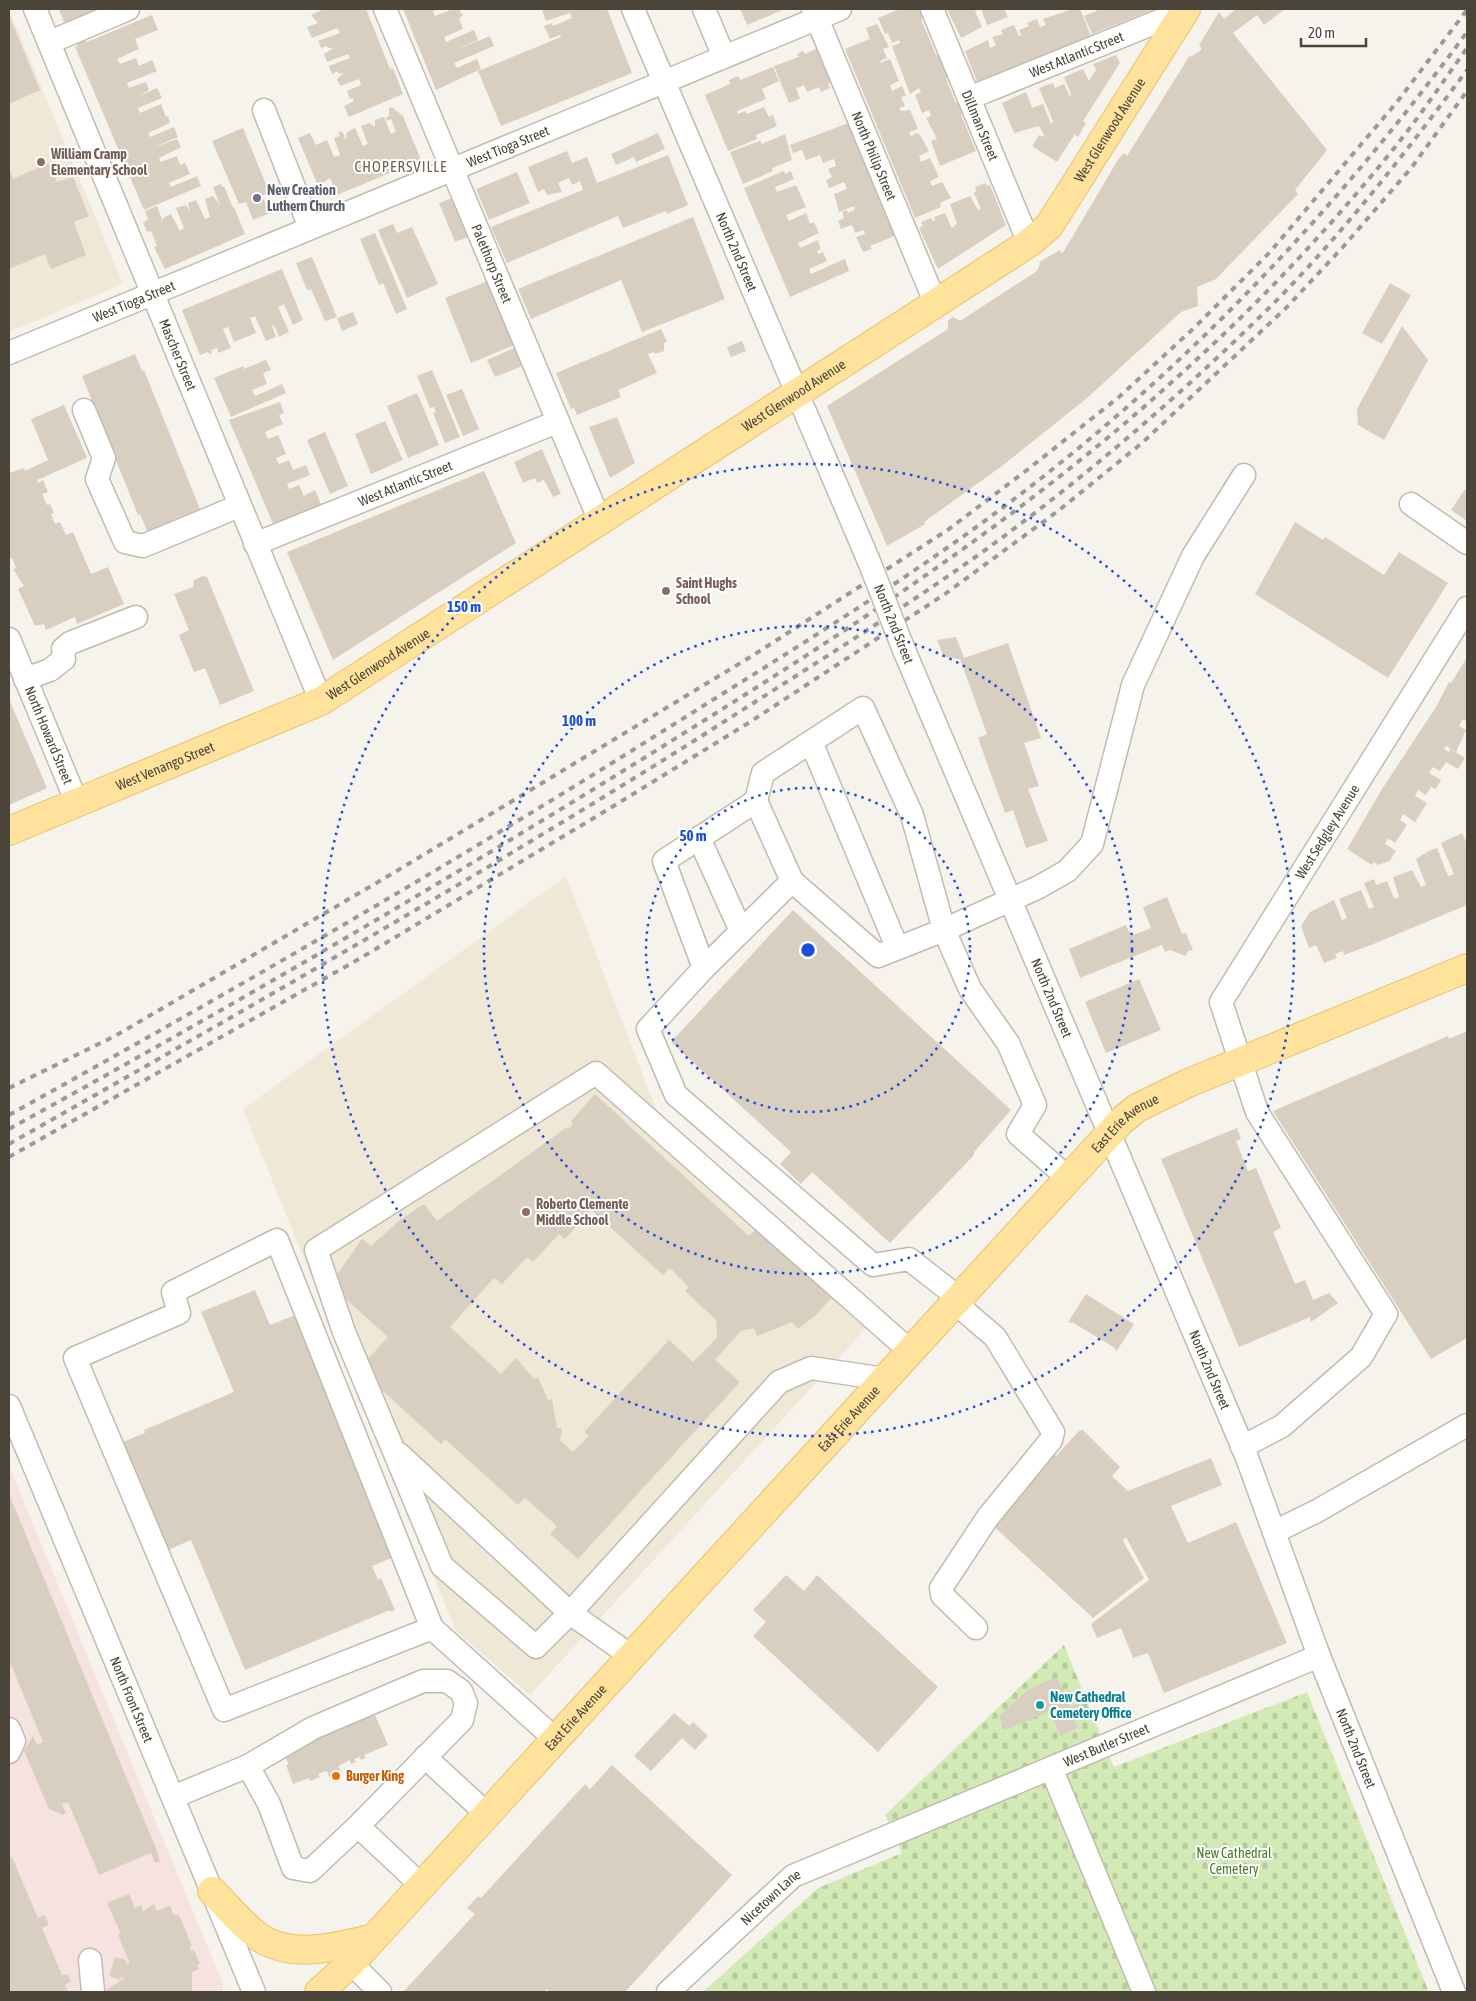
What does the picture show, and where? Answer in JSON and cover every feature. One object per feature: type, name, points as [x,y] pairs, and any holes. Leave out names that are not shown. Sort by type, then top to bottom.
[{"type":"main road","name":"West Glenwood Avenue","points":[[321,701],[1029,242],[1049,226],[1184,10]]},
{"type":"main road","name":"West Venango Street","points":[[9,831],[321,701]]},
{"type":"main road","name":"East Erie Avenue","points":[[319,1992],[351,1963],[1068,1178],[1109,1134],[1137,1108],[1160,1095],[1467,968]]},
{"type":"main road","points":[[212,1891],[258,1936],[279,1948],[307,1951],[372,1939]]},
{"type":"street","name":"Mascher Street","points":[[35,9],[321,701]]},
{"type":"street","points":[[50,42],[128,9]]},
{"type":"street","name":"Palethorp Street","points":[[385,9],[599,519]]},
{"type":"street","name":"North 2nd Street","points":[[633,9],[868,559],[904,650],[1242,1446],[1320,1656],[1454,1992]]},
{"type":"street","points":[[704,9],[724,57]]},
{"type":"street","name":"West Tioga Street","points":[[9,353],[724,57],[815,13],[840,9]]},
{"type":"street","name":"Dillman Street","points":[[932,9],[1029,242]]},
{"type":"street","name":"West Atlantic Street","points":[[969,98],[1184,10]]},
{"type":"street","name":"North Philip Street","points":[[815,13],[935,302]]},
{"type":"street","points":[[264,110],[310,228]]},
{"type":"street","points":[[84,410],[104,458],[97,479],[125,542],[143,546],[239,506]]},
{"type":"street","name":"West Atlantic Street","points":[[255,544],[557,422]]},
{"type":"street","points":[[1068,1178],[1018,1134],[1035,1105],[1008,1043],[970,989],[944,930],[912,815],[863,708],[763,774],[756,801],[792,881],[878,956],[944,930],[1039,887],[1067,871],[1092,844],[1133,684],[1193,556],[1244,475]]},
{"type":"street","points":[[1411,504],[1467,543]]},
{"type":"street","name":"West Sedgley Avenue","points":[[1241,1061],[1223,1013],[1221,1002],[1467,608]]},
{"type":"street","points":[[25,679],[50,670],[64,659],[63,649],[70,643],[136,617]]},
{"type":"street","name":"North Howard Street","points":[[10,644],[77,803]]},
{"type":"street","points":[[811,742],[897,947]]},
{"type":"street","points":[[704,968],[664,861],[756,801]]},
{"type":"street","points":[[699,838],[741,932]]},
{"type":"street","points":[[792,881],[704,968],[648,1029],[676,1095],[873,1265],[909,1259],[995,1336],[1053,1432],[1051,1440],[988,1517],[940,1588],[942,1595],[976,1628]]},
{"type":"street","points":[[1241,1061],[1257,1112],[1386,1314],[1361,1357],[1282,1426],[1242,1446]]},
{"type":"street","points":[[882,1382],[878,1378],[811,1368],[779,1382],[570,1613],[536,1647],[442,1566],[344,1332],[316,1250],[596,1073],[910,1352]]},
{"type":"street","points":[[432,1628],[224,1710],[75,1358],[179,1313],[173,1292],[278,1240],[432,1628],[556,1739]]},
{"type":"street","name":"North Front Street","points":[[9,1406],[254,1992]]},
{"type":"street","points":[[1274,1532],[1317,1511],[1467,1425]]},
{"type":"street","points":[[392,1448],[570,1613],[631,1656]]},
{"type":"street","name":"West Butler Street","points":[[893,1833],[1320,1656]]},
{"type":"street","points":[[173,1797],[248,1766],[322,1724],[423,1681],[447,1681],[461,1691],[466,1703],[462,1720],[358,1826],[310,1871],[293,1868],[269,1804],[248,1766]]},
{"type":"street","points":[[9,1728],[14,1741],[9,1752]]},
{"type":"street","points":[[426,1757],[487,1814]]},
{"type":"street","points":[[1051,1768],[1144,1992]]},
{"type":"street","points":[[358,1826],[421,1886]]},
{"type":"street","name":"Nicetown Lane","points":[[668,1992],[793,1876],[893,1833]]},
{"type":"street","points":[[90,1960],[93,1992]]},
{"type":"street","points":[[351,1963],[380,1992]]},
{"type":"street","points":[[1149,1992],[1159,1992]]},
{"type":"shaded area","name":"William Cramp Elementary School","points":[[9,9],[123,284],[9,332]]},
{"type":"shaded area","name":"Roberto Clemente Middle School","points":[[566,876],[656,1109],[878,1315],[530,1695],[456,1631],[243,1109]]},
{"type":"shaded area","points":[[9,1466],[223,1984],[222,1992],[9,1992]]},
{"type":"green space","name":"New Cathedral Cemetery","points":[[1064,1645],[1114,1767],[1307,1692],[1429,1992],[703,1992],[818,1888],[902,1853],[885,1815]]},
{"type":"building","points":[[59,9],[105,9],[65,25]]},
{"type":"building","points":[[324,9],[366,9],[390,69],[393,68],[403,94],[349,117],[344,106],[354,101],[353,98],[350,99],[347,91],[361,85],[359,79],[340,86],[337,79],[344,73],[339,74],[338,71],[332,74],[329,66],[350,58],[348,54],[327,62],[324,54],[333,48],[328,48],[327,46],[321,48],[318,41],[340,33],[337,28],[312,38],[307,27],[318,23],[311,15]]},
{"type":"building","points":[[403,9],[439,9],[433,11],[435,16],[453,9],[459,9],[463,16],[459,18],[463,29],[444,37],[446,42],[474,30],[478,40],[451,52],[490,36],[494,46],[454,63],[457,68],[477,59],[481,69],[436,90]]},
{"type":"building","points":[[607,9],[632,73],[501,126],[478,71],[561,37],[560,35],[550,39],[544,26],[552,23],[553,26],[572,18],[570,13],[546,21],[542,10]]},
{"type":"building","points":[[740,9],[785,9],[747,25]]},
{"type":"building","points":[[900,9],[921,9],[925,18],[921,19],[936,55],[939,53],[949,78],[946,79],[956,103],[959,102],[964,114],[961,115],[976,151],[940,166],[931,141],[937,139],[926,118],[931,116],[929,110],[922,113],[915,95],[921,92],[919,88],[910,94],[892,46],[900,43],[899,40],[892,43],[888,33],[885,34],[878,18]]},
{"type":"building","points":[[947,9],[981,9],[975,11],[982,27],[961,38]]},
{"type":"building","points":[[981,9],[1004,9],[1008,17],[987,25]]},
{"type":"building","points":[[1073,9],[1080,9],[1091,36],[977,82],[965,51],[988,40],[990,48],[996,45],[992,37],[1003,34],[1001,30],[1014,25],[1019,36],[1021,35],[1019,30],[1029,26],[1027,23],[1037,19],[1040,27],[1046,25],[1043,19]]},
{"type":"building","points":[[1096,9],[1155,9],[1092,34],[1084,16],[1097,11]]},
{"type":"building","points":[[1236,9],[1285,9],[1264,25],[1257,15],[1233,33],[1327,150],[1295,190],[1298,194],[1216,279],[1197,287],[1198,306],[1181,312],[1086,399],[1002,466],[924,522],[925,524],[887,546],[827,406],[948,329],[948,321],[953,317],[960,321],[1037,271],[1039,262],[1060,250],[1062,253],[1119,158],[1124,153],[1127,156],[1190,55],[1191,57],[1202,49],[1199,45],[1219,12],[1224,19]]},
{"type":"building","points":[[9,15],[40,90],[9,104]]},
{"type":"building","points":[[152,15],[158,30],[135,39],[139,49],[117,59],[120,64],[136,58],[139,66],[152,60],[157,71],[127,83],[129,88],[146,82],[149,90],[137,97],[157,88],[162,98],[138,108],[140,113],[161,104],[166,117],[168,116],[170,123],[148,133],[150,137],[174,127],[178,137],[150,149],[177,139],[181,147],[159,158],[161,162],[177,156],[180,165],[185,163],[190,174],[169,183],[171,187],[197,176],[201,186],[144,210],[75,47],[78,46],[76,43],[86,39],[87,42]]},
{"type":"building","points":[[877,24],[889,47],[883,49],[887,58],[880,61],[881,63],[890,59],[899,81],[890,85],[892,91],[902,86],[906,96],[901,97],[905,106],[899,108],[901,111],[910,110],[918,129],[909,132],[911,136],[917,133],[920,135],[929,151],[919,156],[921,162],[930,158],[939,177],[930,181],[932,186],[942,182],[951,198],[940,203],[941,207],[915,218],[845,49],[870,39],[866,28]]},
{"type":"building","points":[[818,48],[831,82],[828,84],[830,88],[821,92],[819,87],[807,92],[804,85],[796,88],[800,99],[789,103],[774,66],[799,57],[797,54],[803,51],[805,54]]},
{"type":"building","points":[[1116,55],[1120,63],[1083,121],[1086,123],[1078,137],[1075,134],[1057,162],[1032,146],[1039,135],[1043,137],[1044,135],[1039,126],[1014,133],[1002,103],[1026,92],[1032,108],[1043,104],[1051,124],[1053,121],[1039,88],[1053,83],[1055,88],[1064,84],[1070,97],[1071,94],[1064,77],[1083,69],[1089,81],[1096,70],[1093,64]]},
{"type":"building","points":[[773,67],[779,81],[762,89],[766,99],[737,111],[738,114],[745,111],[747,114],[764,107],[769,117],[773,115],[777,126],[756,135],[757,139],[728,151],[705,95],[730,84],[729,80],[738,76],[740,80]]},
{"type":"building","points":[[392,107],[403,116],[421,160],[337,195],[330,178],[318,186],[298,138],[310,133],[316,145],[327,140],[334,157],[340,155],[334,138],[340,136],[338,133],[342,131],[346,140],[347,132],[355,128],[363,146],[368,144],[361,126],[369,123],[375,127],[375,120],[384,117],[391,134],[396,132],[391,119],[387,121],[386,118],[389,116],[389,108]]},
{"type":"building","points":[[851,122],[897,235],[870,246],[872,249],[863,252],[856,237],[865,234],[864,230],[855,233],[852,225],[841,229],[838,221],[844,218],[842,212],[847,210],[848,213],[855,210],[854,206],[839,212],[834,194],[847,189],[844,182],[829,188],[826,180],[832,177],[828,169],[836,166],[834,159],[823,163],[820,155],[806,160],[802,150],[793,153],[790,145]]},
{"type":"building","points":[[243,128],[269,192],[262,196],[270,213],[253,220],[246,202],[239,204],[212,141]]},
{"type":"building","points":[[658,133],[665,149],[636,162],[634,157],[616,165],[611,154]]},
{"type":"building","points":[[785,134],[792,160],[772,168],[773,171],[743,184],[730,152],[760,141],[762,144]]},
{"type":"building","points":[[567,151],[572,163],[587,157],[597,183],[668,155],[688,205],[667,214],[666,211],[623,228],[618,216],[507,263],[491,227],[583,190],[580,181],[572,185],[569,178],[558,183],[562,192],[547,195],[544,189],[538,192],[528,167]]},
{"type":"building","points":[[49,163],[57,182],[73,177],[89,216],[74,222],[86,255],[51,269],[45,254],[9,269],[9,168],[13,179]]},
{"type":"building","points":[[784,171],[785,174],[791,171],[794,179],[775,187],[777,192],[796,185],[806,207],[786,215],[789,221],[806,213],[810,224],[814,222],[819,233],[798,243],[800,248],[818,240],[821,249],[817,251],[818,254],[823,252],[827,261],[809,269],[811,274],[845,259],[849,271],[790,297],[744,188]]},
{"type":"building","points":[[517,172],[530,203],[489,220],[476,189]]},
{"type":"building","points":[[985,183],[987,186],[990,185],[1006,225],[938,269],[919,228],[923,226],[921,222],[931,218],[935,221],[934,217],[945,213],[952,228],[957,224],[950,204],[970,196],[978,210],[981,209],[974,193],[976,191],[975,187]]},
{"type":"building","points":[[221,184],[222,187],[224,186],[245,234],[165,269],[154,247],[157,246],[151,231],[147,232],[143,223],[148,219],[145,211],[157,206],[163,222],[163,218],[171,214],[180,231],[184,228],[176,208],[186,205],[190,212],[188,203],[196,200],[205,219],[210,217],[205,199],[213,196],[220,205],[213,187]]},
{"type":"building","points":[[452,198],[470,236],[455,242],[439,203]]},
{"type":"building","points":[[693,217],[725,299],[642,332],[621,280],[531,319],[518,289]]},
{"type":"building","points":[[393,224],[397,233],[412,227],[438,284],[407,298],[378,230]]},
{"type":"building","points":[[375,233],[407,309],[396,314],[383,283],[379,285],[360,239]]},
{"type":"building","points":[[312,257],[337,317],[325,321],[311,289],[307,290],[296,263]]},
{"type":"building","points":[[282,269],[303,320],[293,325],[284,304],[278,307],[289,332],[279,337],[274,325],[272,326],[276,337],[266,341],[255,316],[250,318],[256,333],[234,342],[228,327],[225,328],[223,329],[231,348],[218,353],[217,348],[211,350],[212,353],[209,354],[208,352],[200,355],[182,310]]},
{"type":"building","points":[[488,281],[514,345],[471,363],[445,298]]},
{"type":"building","points":[[1390,283],[1411,295],[1382,344],[1362,333]]},
{"type":"building","points":[[353,312],[358,324],[342,331],[337,318]]},
{"type":"building","points":[[1402,326],[1428,360],[1384,440],[1358,425],[1357,409]]},
{"type":"building","points":[[661,329],[667,342],[664,343],[664,351],[648,354],[657,373],[618,390],[621,397],[577,415],[574,408],[571,409],[556,373]]},
{"type":"building","points":[[742,341],[746,351],[731,357],[727,347]]},
{"type":"building","points":[[514,348],[522,366],[495,377],[487,360]]},
{"type":"building","points":[[135,354],[142,371],[144,370],[200,509],[147,531],[140,514],[138,515],[82,376]]},
{"type":"building","points":[[266,360],[271,370],[263,373],[267,384],[252,390],[255,396],[282,384],[286,393],[231,417],[214,378],[243,366],[244,369]]},
{"type":"building","points":[[432,370],[460,437],[445,443],[433,413],[436,412],[434,407],[430,408],[417,376]]},
{"type":"building","points":[[462,389],[479,429],[463,436],[446,395]]},
{"type":"building","points":[[417,393],[439,445],[408,458],[387,406]]},
{"type":"building","points":[[280,402],[284,413],[279,415],[283,424],[265,432],[268,439],[278,435],[282,444],[286,454],[276,458],[279,464],[289,460],[293,470],[306,465],[310,475],[287,484],[289,489],[299,485],[304,496],[315,490],[321,504],[274,526],[229,420]]},
{"type":"building","points":[[64,405],[87,458],[37,480],[38,483],[43,480],[48,492],[42,494],[47,505],[50,504],[54,513],[51,514],[55,524],[60,522],[66,535],[73,532],[91,574],[108,567],[124,604],[77,624],[75,617],[46,630],[44,624],[35,626],[18,589],[24,586],[13,569],[16,568],[12,558],[9,559],[9,473],[24,468],[25,471],[48,460],[31,419]]},
{"type":"building","points":[[617,417],[635,463],[610,478],[589,427]]},
{"type":"building","points":[[385,421],[403,460],[371,474],[355,434]]},
{"type":"building","points":[[325,432],[348,486],[330,494],[307,440]]},
{"type":"building","points":[[542,449],[561,494],[553,497],[544,480],[537,483],[535,478],[523,483],[514,462]]},
{"type":"building","points":[[484,471],[516,543],[333,660],[287,552]]},
{"type":"building","points":[[1465,489],[1467,491],[1467,521],[1451,510]]},
{"type":"building","points":[[1295,522],[1323,540],[1325,537],[1384,575],[1399,552],[1448,583],[1388,678],[1255,594]]},
{"type":"building","points":[[203,576],[207,577],[254,691],[220,705],[205,668],[194,672],[179,635],[189,630],[174,594],[193,587],[194,580]]},
{"type":"building","points":[[956,637],[964,658],[1008,643],[1041,738],[1024,743],[1039,786],[1028,789],[1048,841],[1026,848],[1013,810],[1005,813],[978,738],[987,734],[960,659],[944,657],[937,640]]},
{"type":"building","points":[[1466,659],[1467,722],[1463,719],[1459,726],[1466,730],[1456,752],[1446,746],[1444,749],[1449,752],[1450,749],[1465,758],[1458,769],[1446,762],[1440,771],[1433,767],[1429,773],[1441,780],[1436,789],[1431,787],[1426,795],[1418,790],[1415,796],[1427,803],[1415,822],[1403,814],[1400,820],[1407,825],[1395,843],[1388,838],[1385,844],[1396,851],[1390,860],[1392,860],[1378,865],[1374,862],[1372,865],[1347,849],[1382,789],[1436,707],[1449,682],[1451,683]]},
{"type":"building","points":[[9,699],[47,788],[9,805]]},
{"type":"building","points":[[1462,833],[1467,844],[1467,905],[1371,945],[1344,955],[1343,951],[1335,954],[1337,958],[1324,963],[1316,945],[1309,948],[1301,926],[1310,912],[1334,900],[1342,920],[1347,918],[1339,899],[1361,890],[1369,909],[1374,907],[1364,883],[1374,879],[1376,885],[1387,881],[1394,898],[1397,898],[1399,897],[1393,877],[1412,870],[1421,887],[1426,885],[1416,859],[1425,853],[1427,857],[1426,852],[1437,848],[1448,876],[1454,874],[1441,843]]},
{"type":"building","points":[[1167,897],[1182,934],[1186,933],[1193,950],[1188,951],[1186,956],[1170,950],[1165,952],[1162,945],[1080,978],[1069,949],[1126,925],[1131,936],[1151,928],[1143,907]]},
{"type":"building","points":[[793,910],[1011,1110],[974,1152],[974,1155],[890,1243],[812,1172],[801,1184],[780,1164],[791,1152],[671,1042]]},
{"type":"building","points":[[1139,979],[1161,1030],[1106,1053],[1085,1002]]},
{"type":"building","points":[[1467,1031],[1467,1338],[1431,1359],[1273,1111],[1448,1036],[1449,1039]]},
{"type":"building","points":[[595,1094],[749,1236],[756,1229],[833,1296],[816,1315],[798,1329],[792,1322],[757,1336],[754,1328],[741,1331],[715,1360],[740,1382],[578,1559],[550,1534],[557,1526],[525,1498],[518,1505],[445,1439],[441,1444],[375,1384],[366,1361],[388,1337],[339,1293],[342,1290],[332,1282],[362,1239],[371,1246],[400,1220],[424,1204],[437,1221],[567,1127],[568,1129],[573,1124],[571,1121]],"holes":[[[591,1210],[663,1275],[670,1268],[689,1287],[685,1291],[716,1320],[717,1338],[693,1362],[669,1340],[584,1432],[589,1436],[573,1452],[560,1440],[562,1428],[557,1428],[552,1399],[548,1400],[538,1377],[534,1379],[516,1358],[501,1374],[450,1327],[494,1278],[502,1284],[527,1257],[533,1262],[559,1234],[565,1239]]]},
{"type":"building","points":[[1237,1128],[1241,1139],[1236,1141],[1248,1171],[1256,1168],[1281,1228],[1273,1232],[1295,1284],[1305,1280],[1313,1300],[1329,1293],[1338,1303],[1311,1322],[1310,1317],[1239,1347],[1161,1159]]},
{"type":"building","points":[[255,1290],[270,1325],[298,1314],[399,1555],[372,1566],[378,1580],[381,1578],[395,1610],[391,1612],[390,1610],[245,1670],[191,1540],[168,1550],[123,1442],[145,1433],[144,1430],[234,1392],[201,1312]]},
{"type":"building","points":[[1086,1294],[1134,1324],[1116,1352],[1115,1348],[1072,1322],[1068,1322]]},
{"type":"building","points":[[1083,1430],[1120,1467],[1112,1476],[1128,1491],[1211,1458],[1222,1485],[1171,1506],[1188,1543],[1236,1522],[1287,1643],[1164,1693],[1148,1653],[1133,1658],[1121,1628],[1097,1638],[1091,1624],[1149,1580],[1126,1537],[1123,1541],[1144,1578],[1093,1618],[990,1523],[1054,1453],[1056,1456],[1079,1431]]},
{"type":"building","points":[[9,1494],[160,1861],[155,1863],[151,1853],[99,1875],[68,1802],[62,1804],[66,1813],[63,1815],[49,1809],[24,1751],[33,1736],[37,1745],[43,1742],[9,1660]]},
{"type":"building","points":[[786,1575],[804,1591],[817,1575],[938,1687],[878,1752],[753,1636],[766,1622],[753,1610]]},
{"type":"building","name":"New Cathedral Cemetery Office","points":[[1057,1677],[1070,1707],[1078,1703],[1082,1714],[1073,1717],[1078,1728],[1060,1736],[1050,1711],[1005,1730],[999,1716],[1029,1689]]},
{"type":"building","points":[[368,1713],[370,1717],[375,1715],[388,1745],[364,1755],[366,1758],[361,1760],[360,1757],[354,1759],[356,1762],[351,1764],[350,1760],[338,1766],[341,1772],[329,1777],[327,1771],[318,1774],[320,1777],[310,1781],[309,1778],[293,1784],[286,1765],[289,1764],[283,1754],[323,1736],[321,1733],[338,1726],[339,1730],[360,1721],[359,1717]]},
{"type":"building","points":[[674,1713],[689,1726],[693,1722],[708,1736],[695,1750],[682,1738],[651,1771],[634,1756]]},
{"type":"building","points":[[612,1765],[732,1875],[625,1992],[550,1992],[547,1989],[544,1992],[403,1992],[475,1914],[467,1908],[478,1896],[481,1898],[585,1784],[590,1789]]},
{"type":"building","points":[[12,1857],[38,1918],[45,1915],[49,1925],[42,1928],[62,1975],[68,1974],[71,1982],[65,1984],[68,1992],[9,1992],[9,1858]]},
{"type":"building","points":[[129,1894],[135,1908],[141,1905],[143,1911],[154,1904],[157,1911],[170,1905],[173,1914],[179,1915],[192,1946],[189,1947],[191,1951],[194,1950],[200,1964],[197,1965],[199,1969],[192,1972],[192,1992],[104,1991],[125,1978],[121,1977],[120,1980],[109,1976],[115,1957],[126,1960],[126,1963],[130,1964],[118,1935],[121,1934],[107,1903]]},
{"type":"railway","points":[[9,1088],[115,1036],[395,872],[752,656],[949,529],[1119,397],[1194,328],[1270,252],[1397,102],[1467,10]]},
{"type":"railway","points":[[9,1115],[255,976],[418,881],[580,783],[851,612],[990,517],[1096,434],[1212,328],[1320,215],[1371,155],[1467,32]]},
{"type":"railway","points":[[9,1129],[250,994],[566,806],[788,667],[930,572],[999,523],[1132,417],[1222,336],[1273,286],[1345,207],[1391,152],[1467,48]]},
{"type":"railway","points":[[9,1144],[269,996],[527,844],[804,671],[981,553],[1095,465],[1169,402],[1240,337],[1326,248],[1375,190],[1467,70]]},
{"type":"railway","points":[[9,1157],[359,959],[612,807],[750,722],[945,594],[1058,511],[1142,443],[1286,308],[1343,247],[1412,167],[1467,91]]},
{"type":"place","name":"William Cramp Elementary School","points":[[41,162]]},
{"type":"place","name":"New Creation Luthern Church","points":[[257,198]]},
{"type":"place","name":"Saint Hughs School","points":[[666,591]]},
{"type":"place","name":"Roberto Clemente Middle School","points":[[526,1212]]},
{"type":"place","name":"New Cathedral Cemetery Office","points":[[1040,1705]]},
{"type":"place","name":"Burger King","points":[[336,1776]]},
{"type":"district","name":"CHOPERSVILLE","points":[[401,167]]}]
